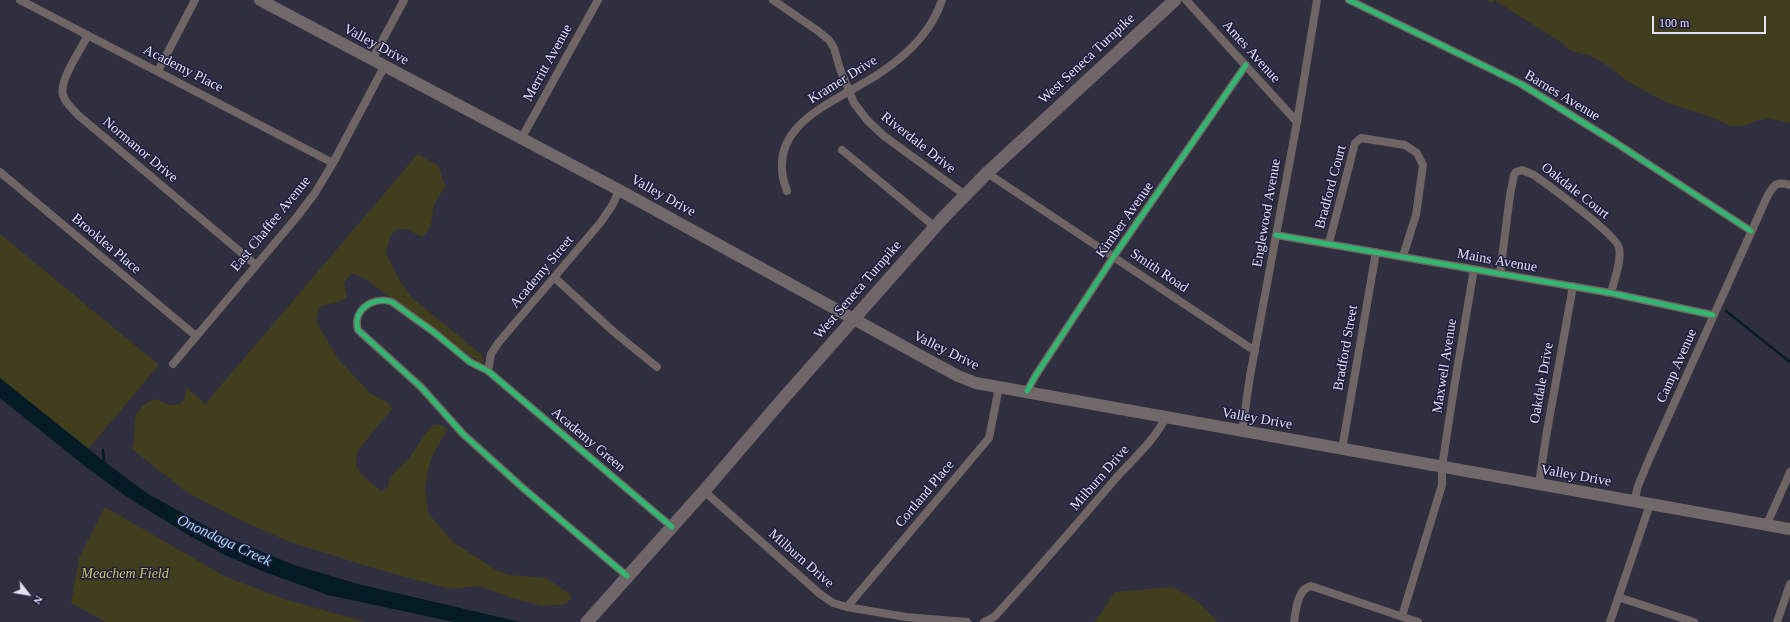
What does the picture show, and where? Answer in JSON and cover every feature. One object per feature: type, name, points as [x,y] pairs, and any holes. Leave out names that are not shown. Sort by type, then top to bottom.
[{"type":"main road","name":"Valley Drive","points":[[260,0],[384,67],[619,190],[958,376],[976,383],[1028,391],[1634,502],[1790,529]]},
{"type":"main road","name":"West Seneca Turnpike","points":[[592,617],[627,576],[704,492],[854,318],[965,195],[1174,0]]},
{"type":"street","name":"Academy Place","points":[[20,0],[333,163]]},
{"type":"street","points":[[158,71],[195,0]]},
{"type":"street","points":[[372,60],[404,0]]},
{"type":"street","name":"Merritt Avenue","points":[[522,140],[598,0]]},
{"type":"street","name":"Riverdale Drive","points":[[773,0],[829,40],[834,48],[854,103],[867,120],[884,136],[965,195]]},
{"type":"street","name":"Kramer Drive","points":[[787,191],[782,179],[781,158],[794,130],[814,113],[881,72],[922,36],[933,22],[942,0]]},
{"type":"street","name":"Ames Avenue","points":[[1186,0],[1297,122]]},
{"type":"street","name":"Englewood Avenue","points":[[1242,431],[1255,351],[1297,122],[1317,0]]},
{"type":"street","name":"Barnes Avenue","points":[[1349,0],[1521,84],[1613,141],[1752,231]]},
{"type":"street","name":"Normanor Drive","points":[[88,35],[63,85],[62,94],[65,101],[78,115],[256,265]]},
{"type":"street","name":"Kimber Avenue","points":[[1028,391],[1036,375],[1114,256],[1246,65]]},
{"type":"street","name":"East Chaffee Avenue","points":[[172,364],[315,193],[333,163],[384,67]]},
{"type":"street","name":"Bradford Court","points":[[1329,243],[1355,143],[1361,138],[1401,143],[1417,153],[1423,165],[1416,215],[1403,256]]},
{"type":"street","points":[[842,150],[935,227]]},
{"type":"street","name":"Oakdale Court","points":[[1500,274],[1514,175],[1516,172],[1522,170],[1534,174],[1599,226],[1615,241],[1619,249],[1611,293]]},
{"type":"street","name":"Brooklea Place","points":[[0,172],[196,336]]},
{"type":"street","name":"Smith Road","points":[[987,173],[1114,256],[1224,332],[1255,351]]},
{"type":"street","name":"Camp Avenue","points":[[1634,502],[1638,486],[1713,315],[1767,198],[1774,186],[1781,183],[1790,185]]},
{"type":"street","name":"Academy Street","points":[[488,371],[491,354],[499,342],[555,278],[601,222],[613,204],[619,190]]},
{"type":"street","name":"Mains Avenue","points":[[1276,235],[1573,286],[1713,315]]},
{"type":"street","name":"Bradford Street","points":[[1342,449],[1376,252]]},
{"type":"street","name":"Maxwell Avenue","points":[[1402,616],[1439,499],[1442,485],[1442,467],[1474,269]]},
{"type":"street","points":[[555,278],[614,332],[657,367]]},
{"type":"street","name":"Oakdale Drive","points":[[1539,484],[1573,286]]},
{"type":"street","name":"Academy Green","points":[[627,576],[523,488],[463,434],[421,387],[358,330],[357,325],[364,306],[373,301],[384,300],[392,302],[435,333],[470,362],[488,371],[672,527]]},
{"type":"street","name":"Cortland Place","points":[[847,607],[989,438],[999,387]]},
{"type":"street","name":"Milburn Drive","points":[[984,622],[994,617],[1049,557],[1123,471],[1151,441],[1160,429],[1166,417]]},
{"type":"street","points":[[1767,524],[1790,472]]},
{"type":"street","name":"Milburn Drive","points":[[704,492],[820,594],[833,603],[847,607],[906,617],[968,622]]},
{"type":"street","points":[[1610,622],[1650,504]]},
{"type":"street","points":[[1777,622],[1790,584]]},
{"type":"street","points":[[1294,622],[1297,603],[1305,588],[1311,586],[1418,622]]},
{"type":"street","points":[[1618,596],[1694,622]]},
{"type":"green space","points":[[1486,0],[1494,0],[1492,3]]},
{"type":"green space","points":[[1494,0],[1790,0],[1790,123],[1766,118],[1742,126],[1730,126],[1709,116],[1667,103],[1627,81],[1610,67],[1590,56],[1571,51],[1561,42]]},
{"type":"green space","points":[[418,154],[439,166],[445,187],[434,206],[432,222],[422,237],[408,229],[397,229],[391,235],[386,254],[401,283],[412,298],[482,355],[483,362],[480,363],[366,279],[351,274],[344,283],[347,297],[338,302],[321,306],[318,312],[317,320],[319,327],[339,360],[371,394],[389,403],[392,409],[358,450],[356,465],[362,475],[381,491],[388,487],[390,477],[410,457],[425,434],[434,425],[442,425],[447,430],[433,454],[428,469],[425,489],[428,513],[453,542],[496,570],[509,575],[546,578],[571,595],[571,598],[566,604],[544,606],[514,599],[480,586],[450,589],[373,568],[290,542],[240,520],[188,493],[132,449],[135,419],[141,408],[147,403],[156,399],[169,405],[180,404],[184,400],[186,387],[205,404]]},
{"type":"green space","points":[[0,234],[159,365],[88,449],[0,378]]},
{"type":"green space","name":"Meachem Field","points":[[105,507],[224,576],[284,599],[366,622],[106,622],[71,603],[79,558]]},
{"type":"green space","points":[[1173,587],[1198,602],[1218,622],[1095,622],[1115,592]]},
{"type":"water","name":"Onondaga Creek","points":[[0,378],[101,459],[148,494],[226,537],[294,565],[358,584],[520,622],[454,622],[328,595],[262,571],[225,555],[190,536],[127,497],[86,467],[0,398]]},
{"type":"waterway","points":[[1726,311],[1790,362]]},
{"type":"waterway","points":[[103,450],[104,461]]},
{"type":"cycle path","points":[[1349,0],[1521,84],[1613,141],[1751,231]]},
{"type":"cycle path","points":[[1027,391],[1114,256],[1246,65]]},
{"type":"cycle path","points":[[1276,235],[1611,293],[1713,315]]},
{"type":"cycle path","points":[[627,576],[523,488],[463,434],[421,387],[358,330],[358,316],[361,310],[378,301],[392,302],[435,333],[470,362],[488,371],[672,527]]}]
